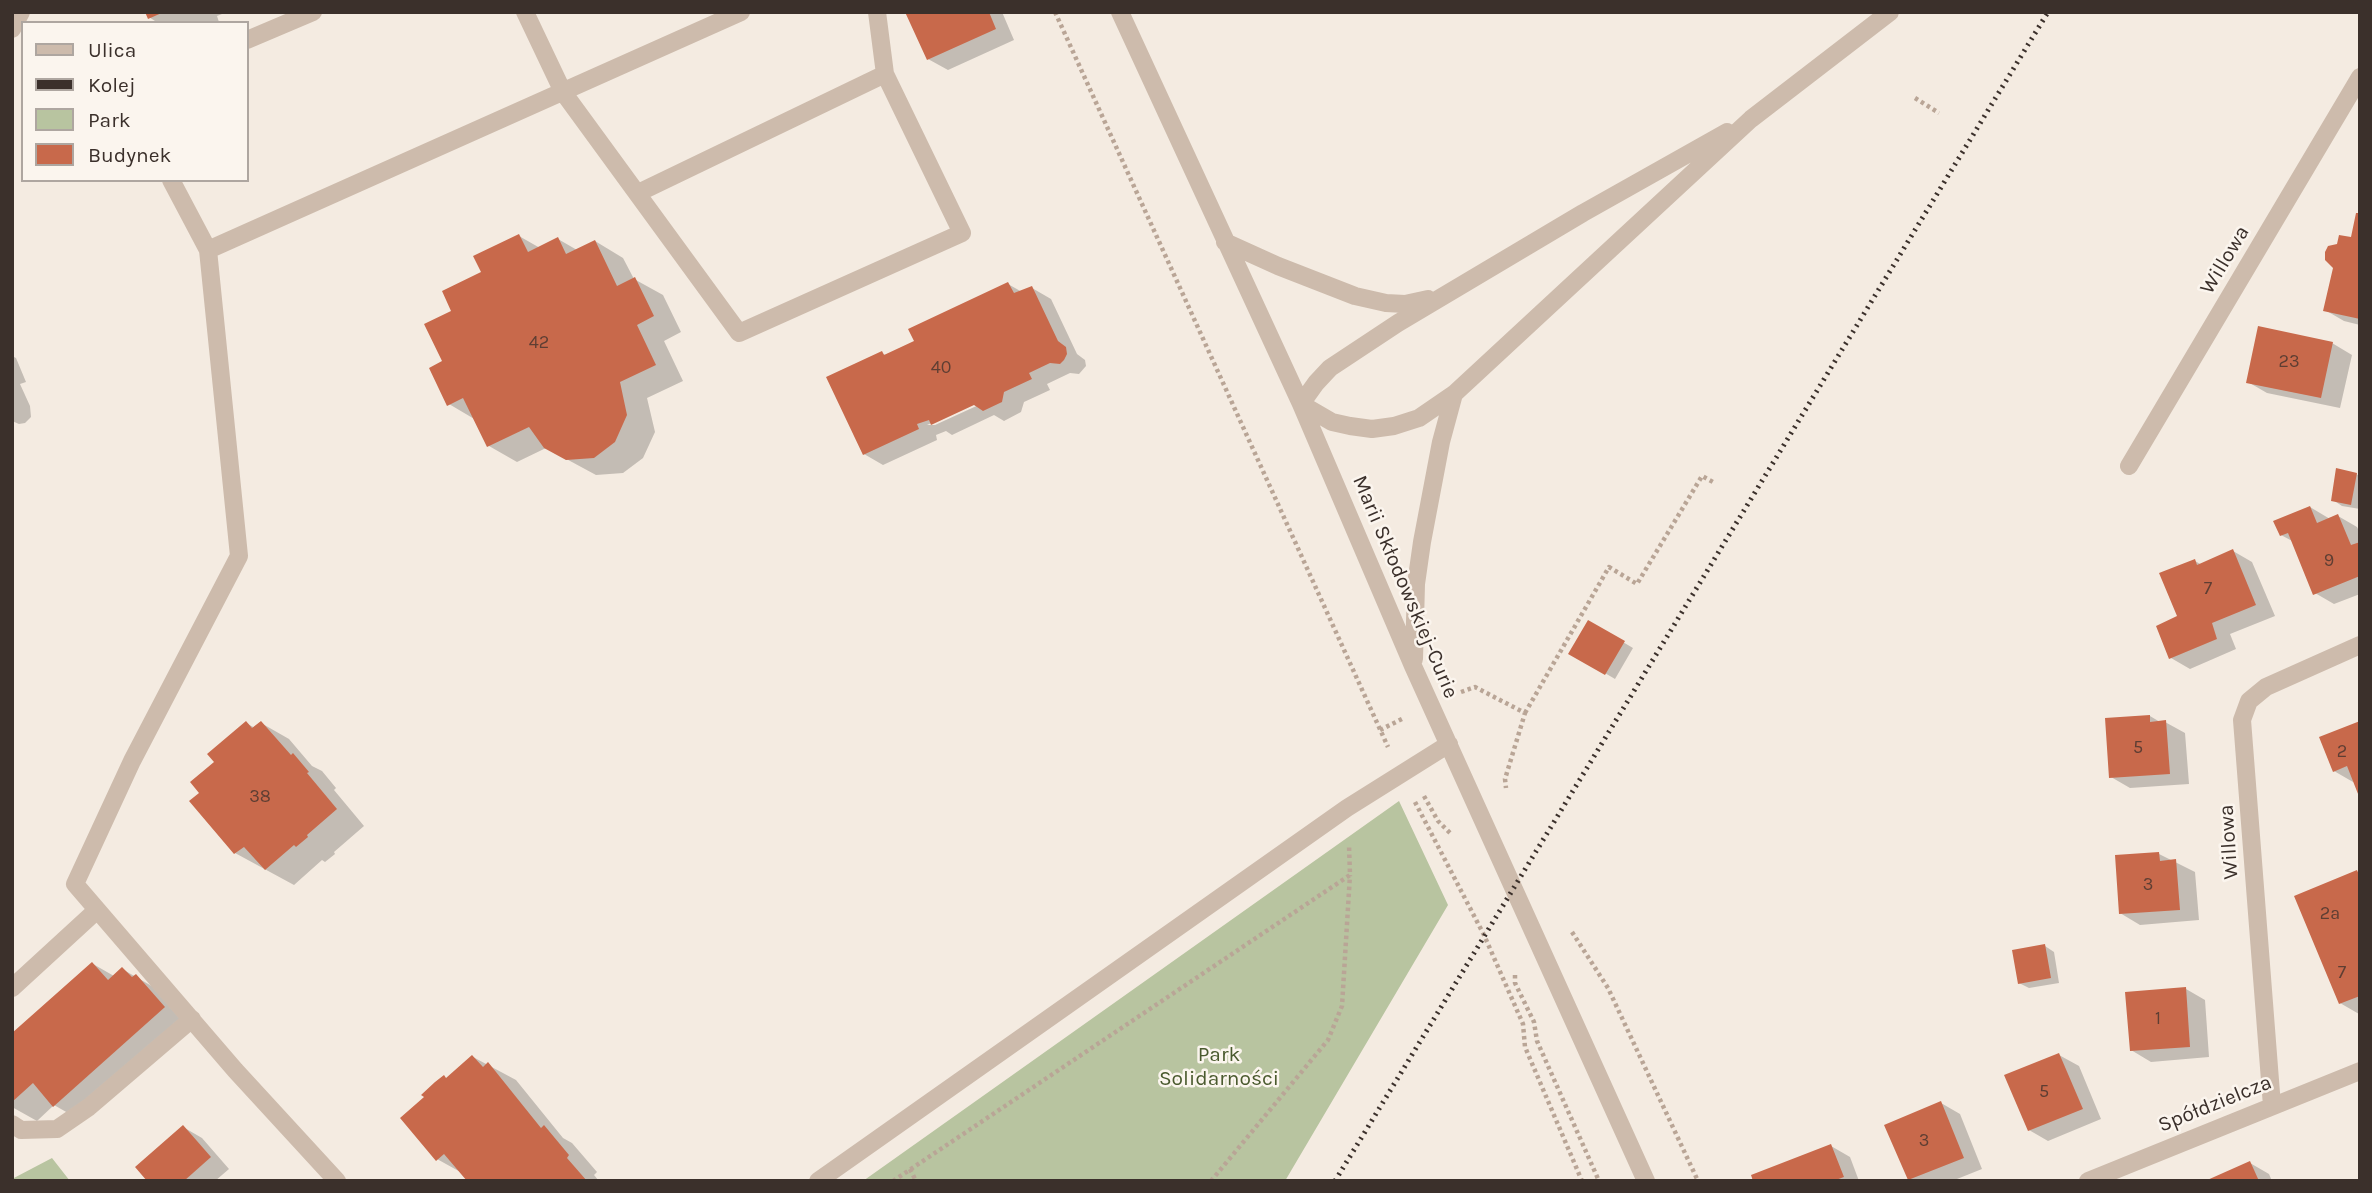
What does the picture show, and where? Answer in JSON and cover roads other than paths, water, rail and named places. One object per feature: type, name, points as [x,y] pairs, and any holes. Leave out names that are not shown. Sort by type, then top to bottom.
[{"type":"street","points":[[12,29],[21,12]]},
{"type":"street","points":[[248,40],[313,12]]},
{"type":"street","points":[[525,12],[563,92],[739,333],[962,233],[885,74],[877,12]]},
{"type":"street","points":[[208,250],[741,12]]},
{"type":"street","name":"Marii Skłodowskiej-Curie","points":[[1120,12],[1301,404],[1413,666],[1646,1181]]},
{"type":"street","points":[[1751,119],[1583,212],[1442,296],[1330,368],[1301,404],[1332,422],[1372,429],[1419,418],[1454,394],[1751,119],[1890,12]]},
{"type":"street","points":[[638,193],[885,74]]},
{"type":"street","name":"Willowa","points":[[2129,466],[2360,76]]},
{"type":"street","points":[[173,182],[208,250],[239,556],[132,761],[75,884],[235,1070],[337,1181]]},
{"type":"street","points":[[1225,242],[1278,266],[1386,303],[1405,304],[1442,296]]},
{"type":"street","points":[[1413,666],[1416,584],[1422,542],[1440,442],[1454,394]]},
{"type":"street","name":"Willowa","points":[[2272,1106],[2242,720],[2249,701],[2266,687],[2360,645]]},
{"type":"street","points":[[818,1181],[1347,808],[1450,744]]},
{"type":"street","points":[[12,988],[97,910]]},
{"type":"street","points":[[12,1124],[21,1130],[57,1129],[89,1107],[192,1019]]},
{"type":"street","name":"Spółdzielcza","points":[[2088,1181],[2112,1176],[2360,1071]]},
{"type":"railway","points":[[1335,1181],[2048,12]]},
{"type":"park label","name":"Park Solidarności","points":[[1219,1067]]}]
